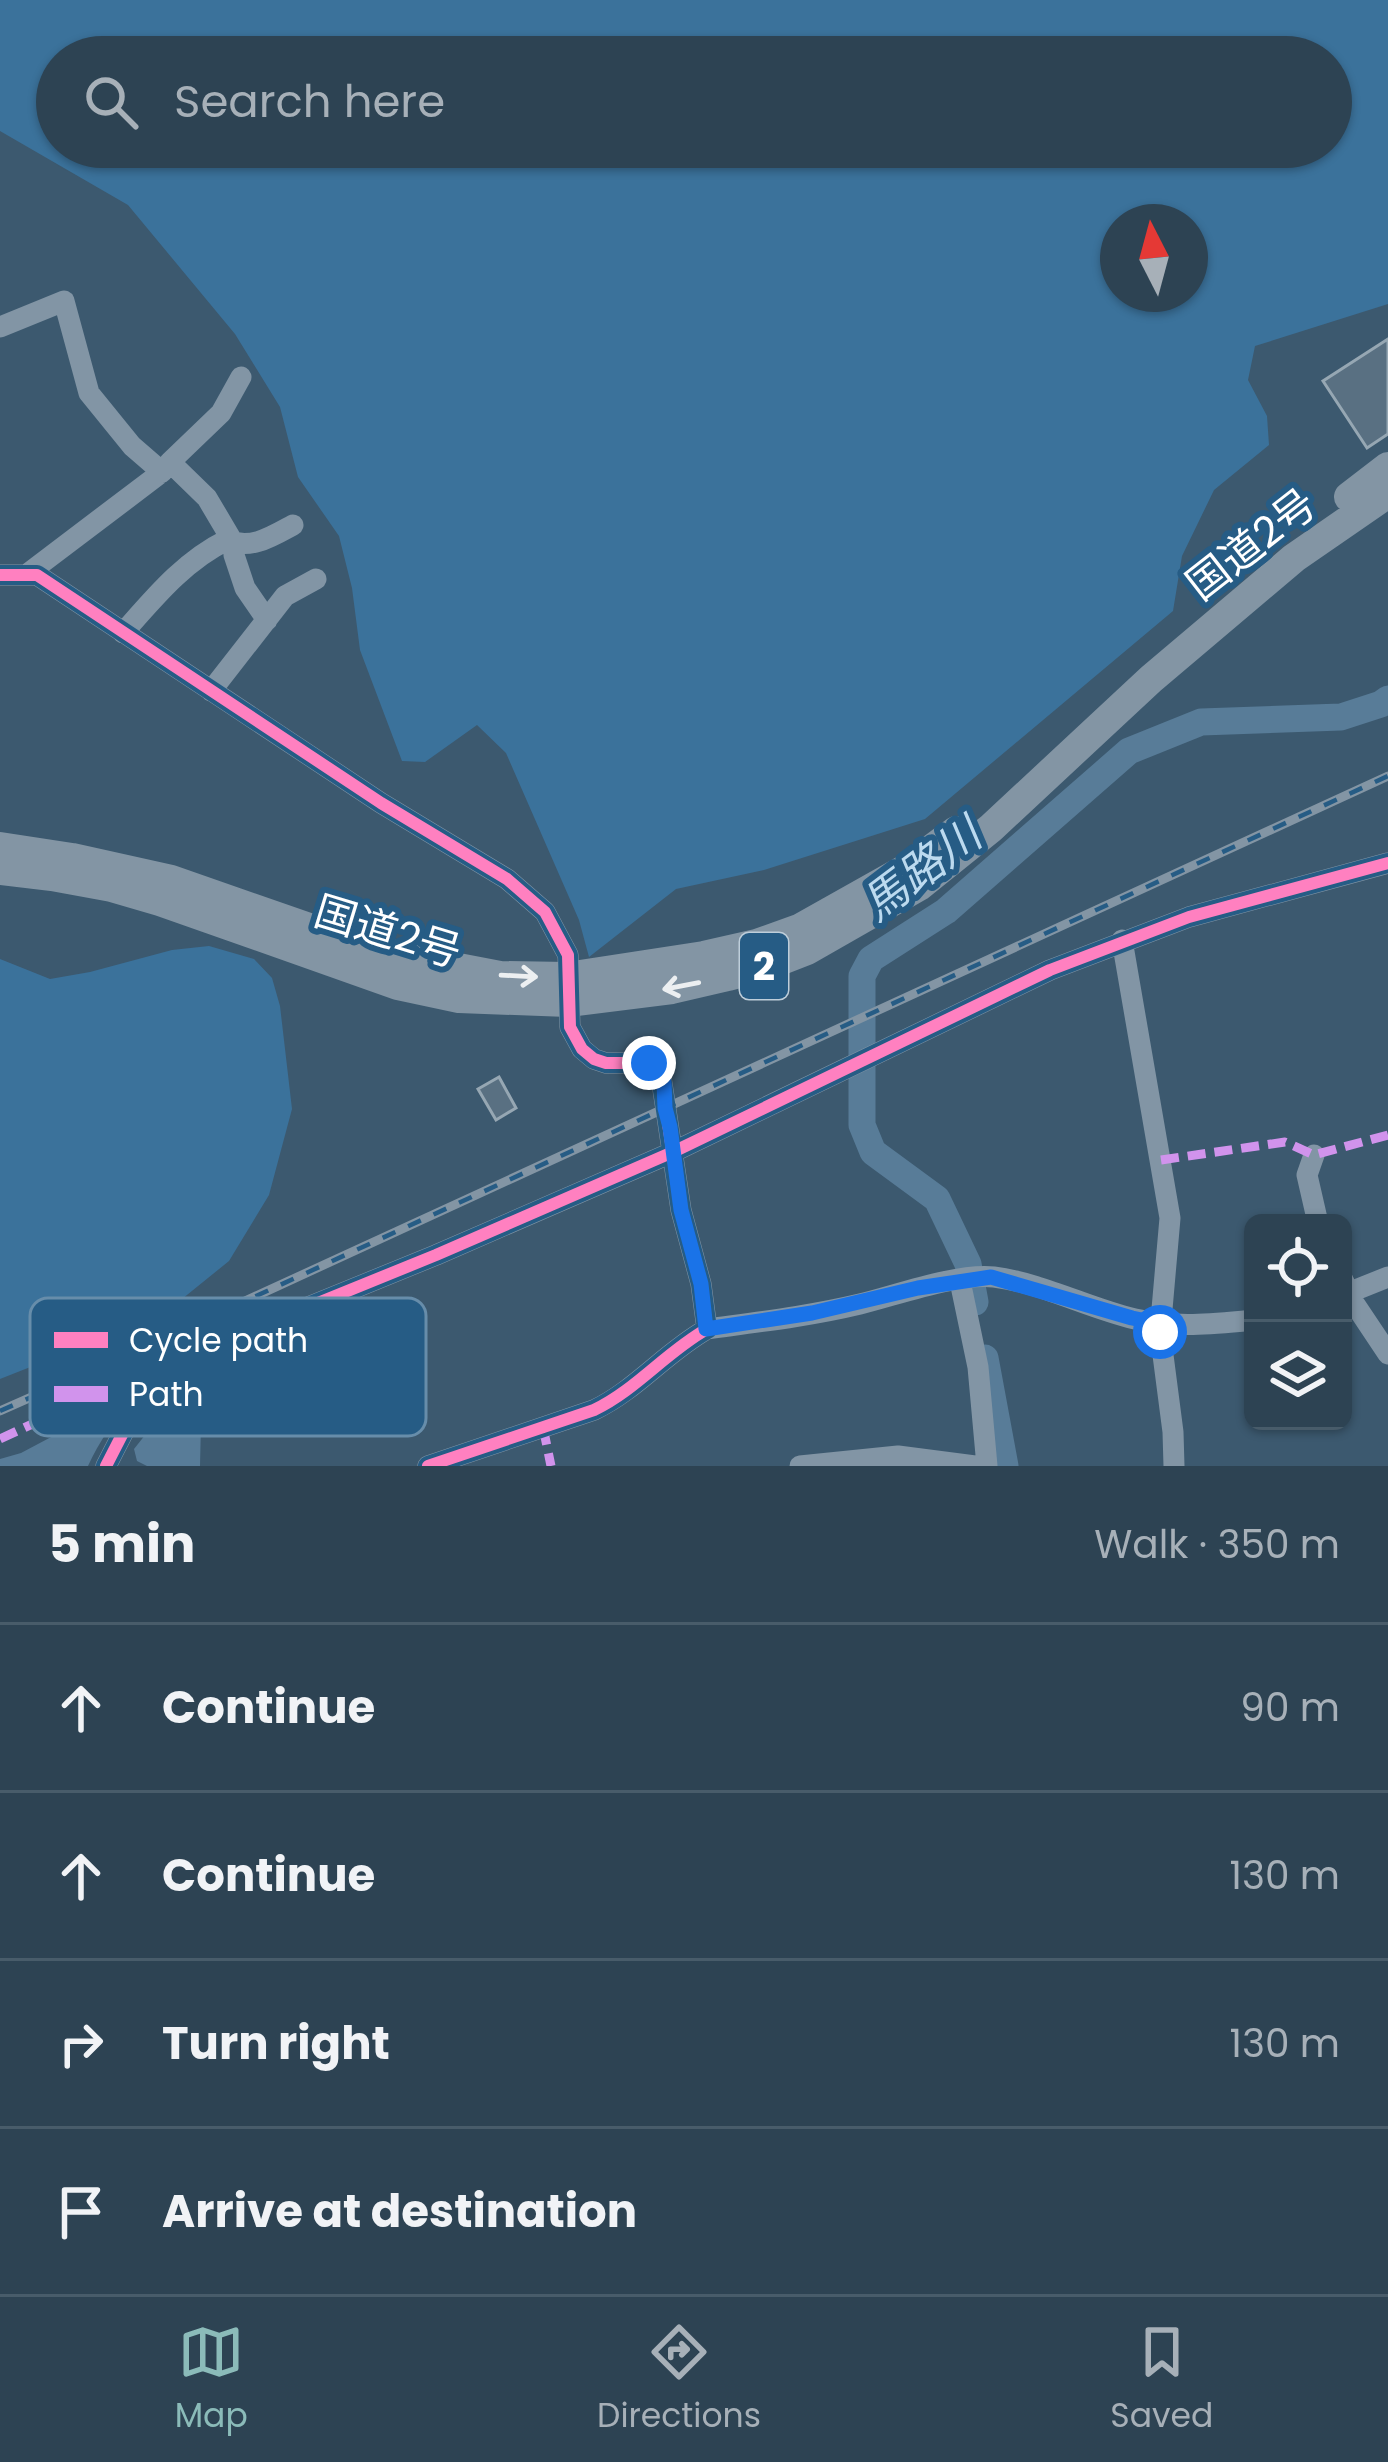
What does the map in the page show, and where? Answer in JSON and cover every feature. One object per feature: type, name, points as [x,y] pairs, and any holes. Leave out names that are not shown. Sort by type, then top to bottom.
[{"type":"highway","name":"国道2号","points":[[568,989],[758,944],[799,929],[904,870],[976,815],[1280,550],[1388,467]]},
{"type":"highway","name":"国道2号","points":[[0,870],[112,887],[350,955],[568,989],[672,989],[766,966],[807,950],[919,886],[991,828],[1151,680],[1294,558],[1388,493]]},
{"type":"highway","points":[[0,831],[118,852],[229,886],[307,916],[350,955]]},
{"type":"highway","name":"国道2号","points":[[0,847],[171,880],[350,955]]},
{"type":"highway","name":"2","points":[[0,884],[115,902],[215,928],[319,963],[350,955]]},
{"type":"street","points":[[0,327],[64,301],[89,393],[132,446],[207,498],[233,542],[245,588],[267,620]]},
{"type":"street","points":[[26,575],[166,467],[221,413],[241,377]]},
{"type":"street","points":[[123,633],[170,579],[208,549],[227,540],[247,545],[293,525]]},
{"type":"street","points":[[0,575],[37,575],[381,803],[507,879],[545,912],[568,955],[570,1027],[576,1041],[593,1059],[649,1063],[660,1070],[681,1210],[701,1284],[706,1329]]},
{"type":"street","points":[[211,691],[286,596],[316,579]]},
{"type":"street","points":[[330,1298],[673,1151],[1122,940],[1388,863]]},
{"type":"street","points":[[1122,940],[1168,1200],[1170,1233],[1160,1332],[1174,1466]]},
{"type":"street","points":[[1314,1155],[1307,1175],[1316,1214]]},
{"type":"street","points":[[1352,1287],[1388,1277]]},
{"type":"street","points":[[969,1279],[987,1466]]},
{"type":"street","points":[[428,1466],[613,1401],[706,1329],[855,1305],[969,1279],[1010,1281],[1161,1324],[1244,1321]]},
{"type":"street","points":[[1352,1300],[1388,1354]]},
{"type":"street","points":[[800,1466],[898,1456],[975,1466]]},
{"type":"shaded area","points":[[0,0],[1388,0],[1388,304],[1255,346],[1248,380],[1267,416],[1269,445],[1214,490],[1182,556],[1173,611],[925,819],[764,870],[676,889],[589,957],[579,920],[506,753],[477,725],[425,762],[402,761],[360,650],[339,536],[298,477],[280,407],[235,334],[128,205],[64,168],[1352,168],[1352,36],[36,36],[36,152],[0,131]]},
{"type":"shaded area","points":[[209,946],[254,959],[272,978],[280,1006],[292,1109],[269,1195],[229,1261],[183,1298],[30,1298],[30,1367],[0,1379],[0,959],[50,979],[172,950]]},
{"type":"shaded area","points":[[53,1436],[105,1436],[88,1466],[0,1466],[0,1459]]},
{"type":"shaded area","points":[[144,1436],[201,1436],[200,1466],[147,1466],[137,1461],[134,1449]]},
{"type":"building","points":[[1388,339],[1388,434],[1367,448],[1323,381]]},
{"type":"building","points":[[499,1077],[516,1108],[496,1120],[478,1089]]},
{"type":"waterway","name":"馬路川","points":[[975,1302],[968,1264],[937,1199],[873,1152],[862,1125],[862,976],[871,959],[946,911],[1129,751],[1201,722],[1341,717],[1388,699]]},
{"type":"waterway","name":"馬路川","points":[[985,1358],[1005,1466]]},
{"type":"railway","points":[[252,1298],[1388,776]]},
{"type":"railway","points":[[0,1411],[30,1398]]},
{"type":"marked path","points":[[1161,1160],[1285,1142],[1314,1155],[1388,1135]]},
{"type":"marked path","points":[[0,1439],[30,1425]]},
{"type":"marked path","points":[[543,1427],[551,1466]]},
{"type":"cycle path","points":[[0,575],[37,575],[381,803],[507,879],[545,912],[568,955],[570,1027],[582,1049],[606,1063],[649,1063],[660,1070],[681,1210],[701,1284],[707,1329],[594,1410],[428,1466]]},
{"type":"cycle path","points":[[330,1298],[673,1152],[1050,970],[1189,917],[1388,863]]},
{"type":"cycle path","points":[[106,1466],[121,1436]]},
{"type":"route","points":[[649,1063],[660,1070],[664,1083],[681,1210],[701,1284],[706,1329],[991,1277],[1161,1324],[1160,1332]]}]
